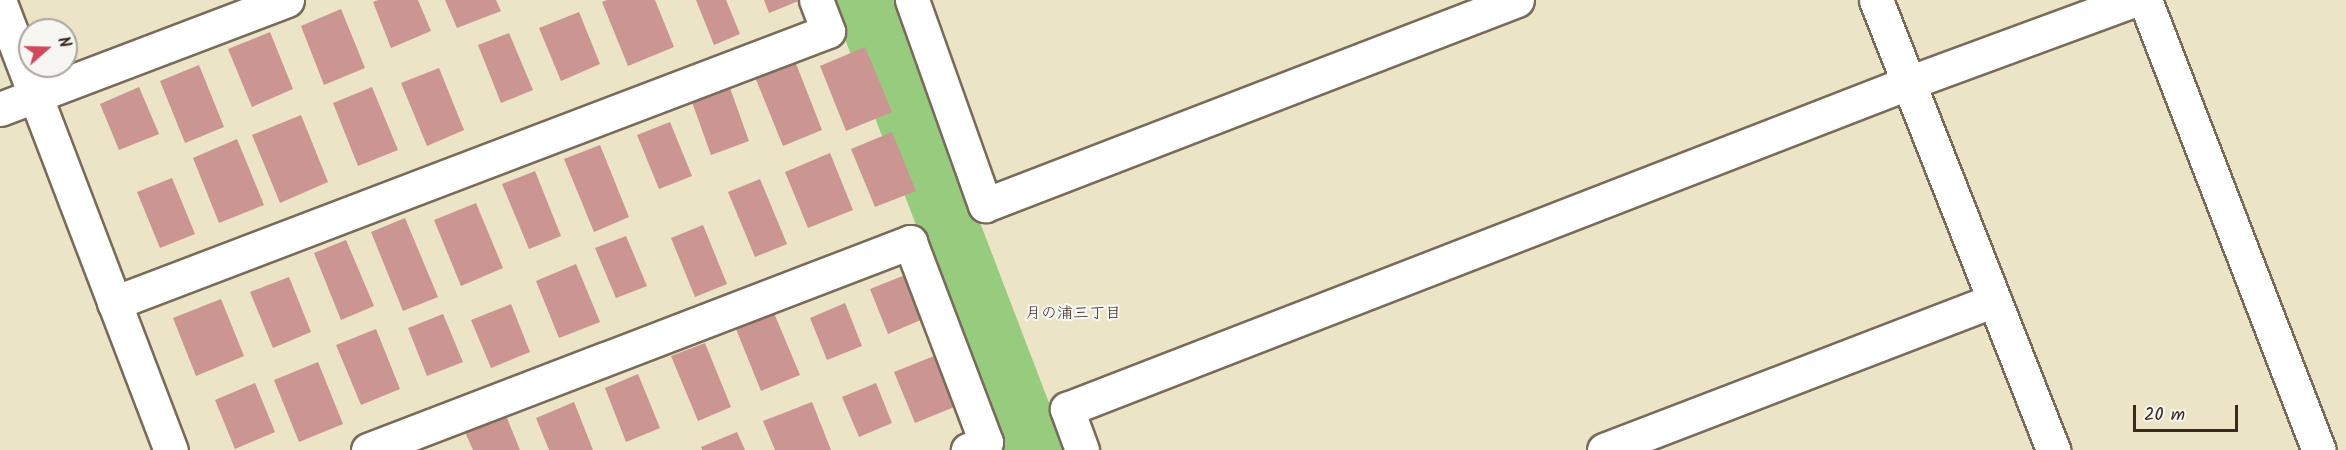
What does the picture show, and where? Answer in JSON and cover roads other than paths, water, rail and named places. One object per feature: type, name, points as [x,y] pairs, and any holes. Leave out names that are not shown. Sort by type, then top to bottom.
[{"type":"street","points":[[0,109],[287,0]]},
{"type":"street","points":[[114,303],[828,31],[816,0]]},
{"type":"street","points":[[912,0],[985,205],[1517,0]]},
{"type":"street","points":[[1876,0],[2053,450]]},
{"type":"street","points":[[1082,450],[1067,409],[1908,83],[2133,0]]},
{"type":"street","points":[[2145,0],[2319,450]]},
{"type":"street","points":[[0,3],[171,450]]},
{"type":"street","points":[[368,450],[910,242],[986,442],[968,450]]},
{"type":"street","points":[[1605,450],[1994,300]]},
{"type":"district","name":"月の浦三丁目","points":[[1073,314]]}]
